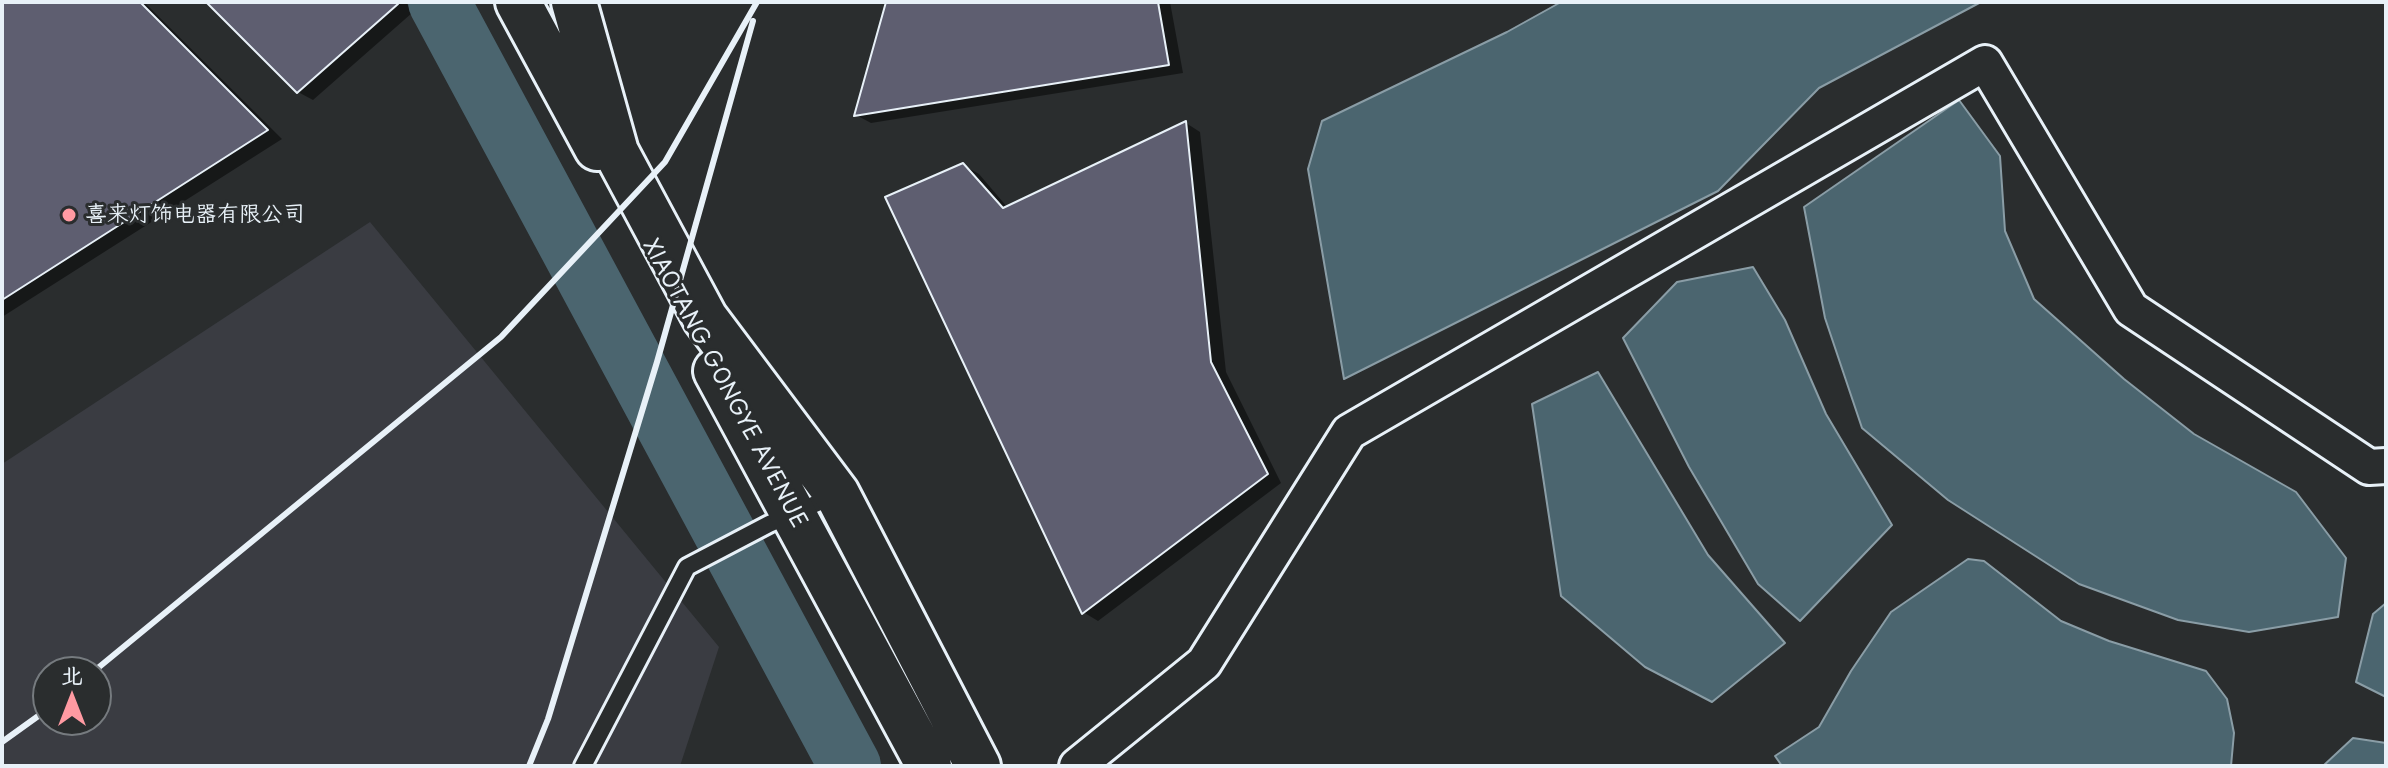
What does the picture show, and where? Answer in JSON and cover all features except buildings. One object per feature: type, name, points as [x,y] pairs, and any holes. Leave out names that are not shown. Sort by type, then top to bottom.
[{"type":"main road","name":"XIAOTANG GONGYE AVENUE","points":[[518,2],[781,518],[929,766]]},
{"type":"main road","name":"XIAOTANG GONGYE AVENUE","points":[[574,2],[616,152],[705,318],[837,494],[978,766]]},
{"type":"street","points":[[1077,766],[1204,663],[1349,432],[1985,63],[2131,309],[2369,467],[2386,466]]},
{"type":"lane","points":[[583,766],[687,567],[781,518],[837,494]]},
{"type":"shaded area","points":[[370,222],[719,647],[680,766],[2,766],[2,464]]},
{"type":"water","points":[[1561,2],[1981,2],[1819,88],[1718,191],[1344,379],[1308,169],[1322,121],[1507,32]]},
{"type":"water","points":[[1959,100],[2000,156],[2005,231],[2034,299],[2124,379],[2194,434],[2296,492],[2346,558],[2338,617],[2249,632],[2178,620],[2079,584],[1948,500],[1862,428],[1825,318],[1804,207]]},
{"type":"water","points":[[1753,267],[1785,320],[1826,414],[1892,525],[1800,621],[1758,584],[1689,467],[1623,338],[1677,282]]},
{"type":"water","points":[[1598,372],[1708,555],[1785,643],[1712,702],[1645,667],[1561,596],[1532,404]]},
{"type":"water","points":[[1968,559],[1984,561],[2061,621],[2109,641],[2206,671],[2227,699],[2234,733],[2231,766],[1782,766],[1775,756],[1819,727],[1851,671],[1891,612]]},
{"type":"water","points":[[2386,603],[2386,697],[2356,682],[2373,614]]},
{"type":"water","points":[[2353,738],[2386,743],[2386,766],[2323,766]]},
{"type":"waterway","points":[[439,2],[850,766]]},
{"type":"railway","points":[[112,656],[501,337],[665,162],[757,2]]},
{"type":"railway","points":[[529,766],[548,719],[657,362],[753,21]]},
{"type":"railway","points":[[2,742],[32,720]]},
{"type":"place","name":"喜来灯饰电器有限公司","points":[[69,215]]}]
